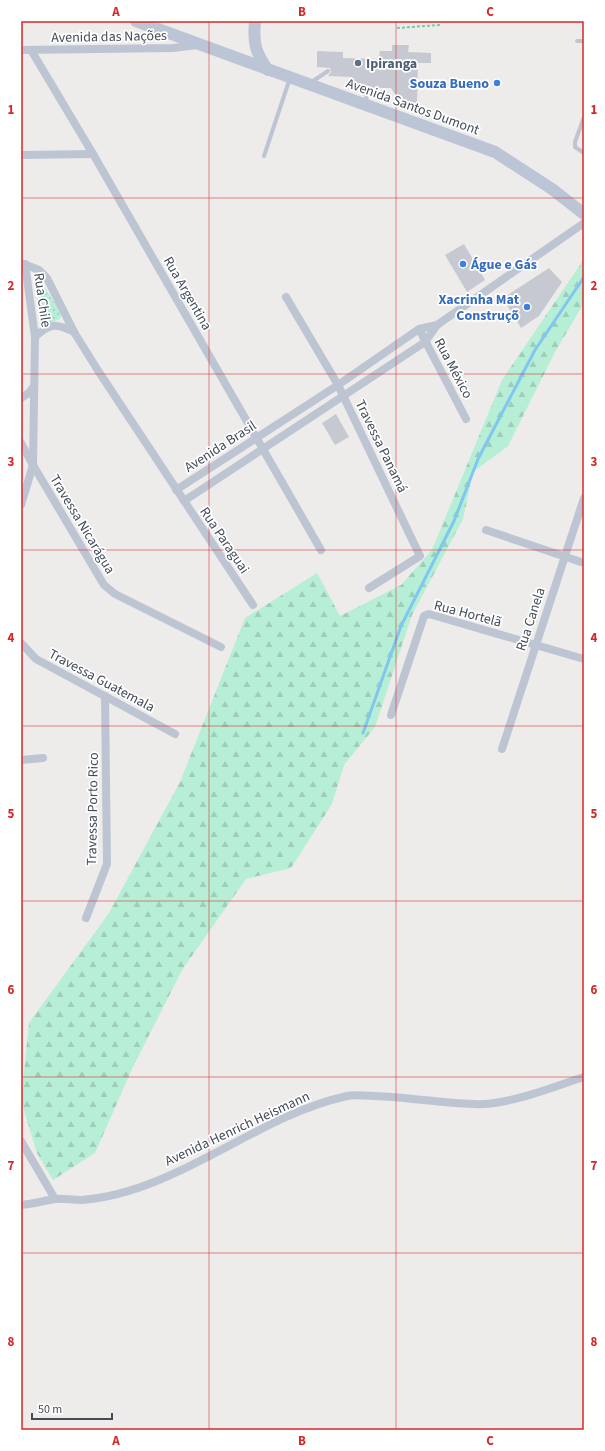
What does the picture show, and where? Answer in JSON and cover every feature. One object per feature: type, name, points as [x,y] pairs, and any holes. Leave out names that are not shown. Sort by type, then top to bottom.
[{"type":"street","name":"Avenida Santos Dumont","points":[[136,21],[198,45],[495,152],[552,189],[584,214]]},
{"type":"street","points":[[255,21],[255,48],[259,58],[268,70]]},
{"type":"street","name":"Avenida das Nações","points":[[21,50],[173,48],[198,45]]},
{"type":"street","name":"Rua Argentina","points":[[31,50],[93,154],[321,550]]},
{"type":"street","points":[[21,154],[93,154]]},
{"type":"street","name":"Avenida Brasil","points":[[23,263],[34,267],[43,273],[74,332],[176,490],[338,385],[419,329],[436,325],[584,223]]},
{"type":"street","name":"Rua Chile","points":[[21,505],[33,465],[35,337],[23,263]]},
{"type":"street","name":"Travessa Panamá","points":[[286,297],[338,385],[420,556],[369,588]]},
{"type":"street","points":[[35,337],[42,330],[51,326],[60,325],[74,332]]},
{"type":"street","name":"Avenida Brasil","points":[[184,501],[425,342],[436,325]]},
{"type":"street","name":"Rua México","points":[[419,329],[466,419]]},
{"type":"street","points":[[368,364],[376,374]]},
{"type":"street","points":[[21,398],[29,393],[34,386]]},
{"type":"street","name":"Travessa Nicarágua","points":[[21,443],[104,585],[115,594],[221,648]]},
{"type":"street","name":"Rua Paraguai","points":[[176,490],[253,605]]},
{"type":"street","name":"Rua Canela","points":[[502,749],[584,498]]},
{"type":"street","points":[[486,530],[584,563]]},
{"type":"street","name":"Rua Hortelã","points":[[391,715],[424,616],[429,614],[584,659]]},
{"type":"street","name":"Travessa Guatemala","points":[[21,643],[36,659],[175,734]]},
{"type":"street","name":"Travessa Porto Rico","points":[[86,918],[107,864],[105,696]]},
{"type":"street","points":[[21,760],[43,758]]},
{"type":"street","name":"Avenida Henrich Heismann","points":[[21,1205],[55,1199],[81,1200],[112,1196],[159,1180],[287,1116],[320,1103],[349,1096],[386,1096],[474,1105],[497,1103],[525,1096],[584,1077]]},
{"type":"street","points":[[21,1141],[55,1199]]},
{"type":"lane","points":[[577,41],[584,41]]},
{"type":"lane","points":[[308,84],[328,71]]},
{"type":"lane","points":[[264,156],[290,78]]},
{"type":"lane","points":[[366,106],[367,88]]},
{"type":"lane","points":[[584,117],[575,142],[575,147],[584,153]]},
{"type":"path","points":[[397,28],[439,25],[439,21]]},
{"type":"green space","points":[[584,259],[584,303],[555,352],[508,446],[473,472],[463,519],[412,615],[375,727],[344,765],[332,804],[291,868],[246,879],[182,970],[132,1069],[95,1153],[53,1180],[37,1153],[21,1101],[29,1023],[109,913],[180,782],[245,618],[317,573],[340,616],[401,585],[432,550],[502,380]]},
{"type":"green space","points":[[44,286],[62,314],[60,319],[44,325],[41,322],[39,289]]},
{"type":"building","points":[[392,45],[409,45],[408,52],[431,53],[431,63],[418,63],[417,103],[395,102],[395,94],[391,88],[370,88],[367,85],[364,88],[352,87],[352,77],[328,76],[331,72],[330,68],[317,67],[317,51],[343,52],[343,58],[379,59],[380,51],[392,51]]},
{"type":"building","name":"Águe e Gás","points":[[464,244],[485,280],[467,292],[445,255]]},
{"type":"building","name":"Xacrinha Mat Construçõ","points":[[549,268],[562,282],[539,316],[521,328],[503,298]]},
{"type":"building","points":[[336,414],[349,437],[335,445],[322,423]]},
{"type":"waterway","points":[[363,733],[401,626],[454,521],[478,459],[535,350],[584,277]]},
{"type":"place","name":"Ipiranga","points":[[358,63]]},
{"type":"place","name":"Souza Bueno","points":[[497,83]]},
{"type":"place","name":"Águe e Gás","points":[[463,264]]},
{"type":"place","name":"Xacrinha Mat Construçõ","points":[[527,307]]}]
